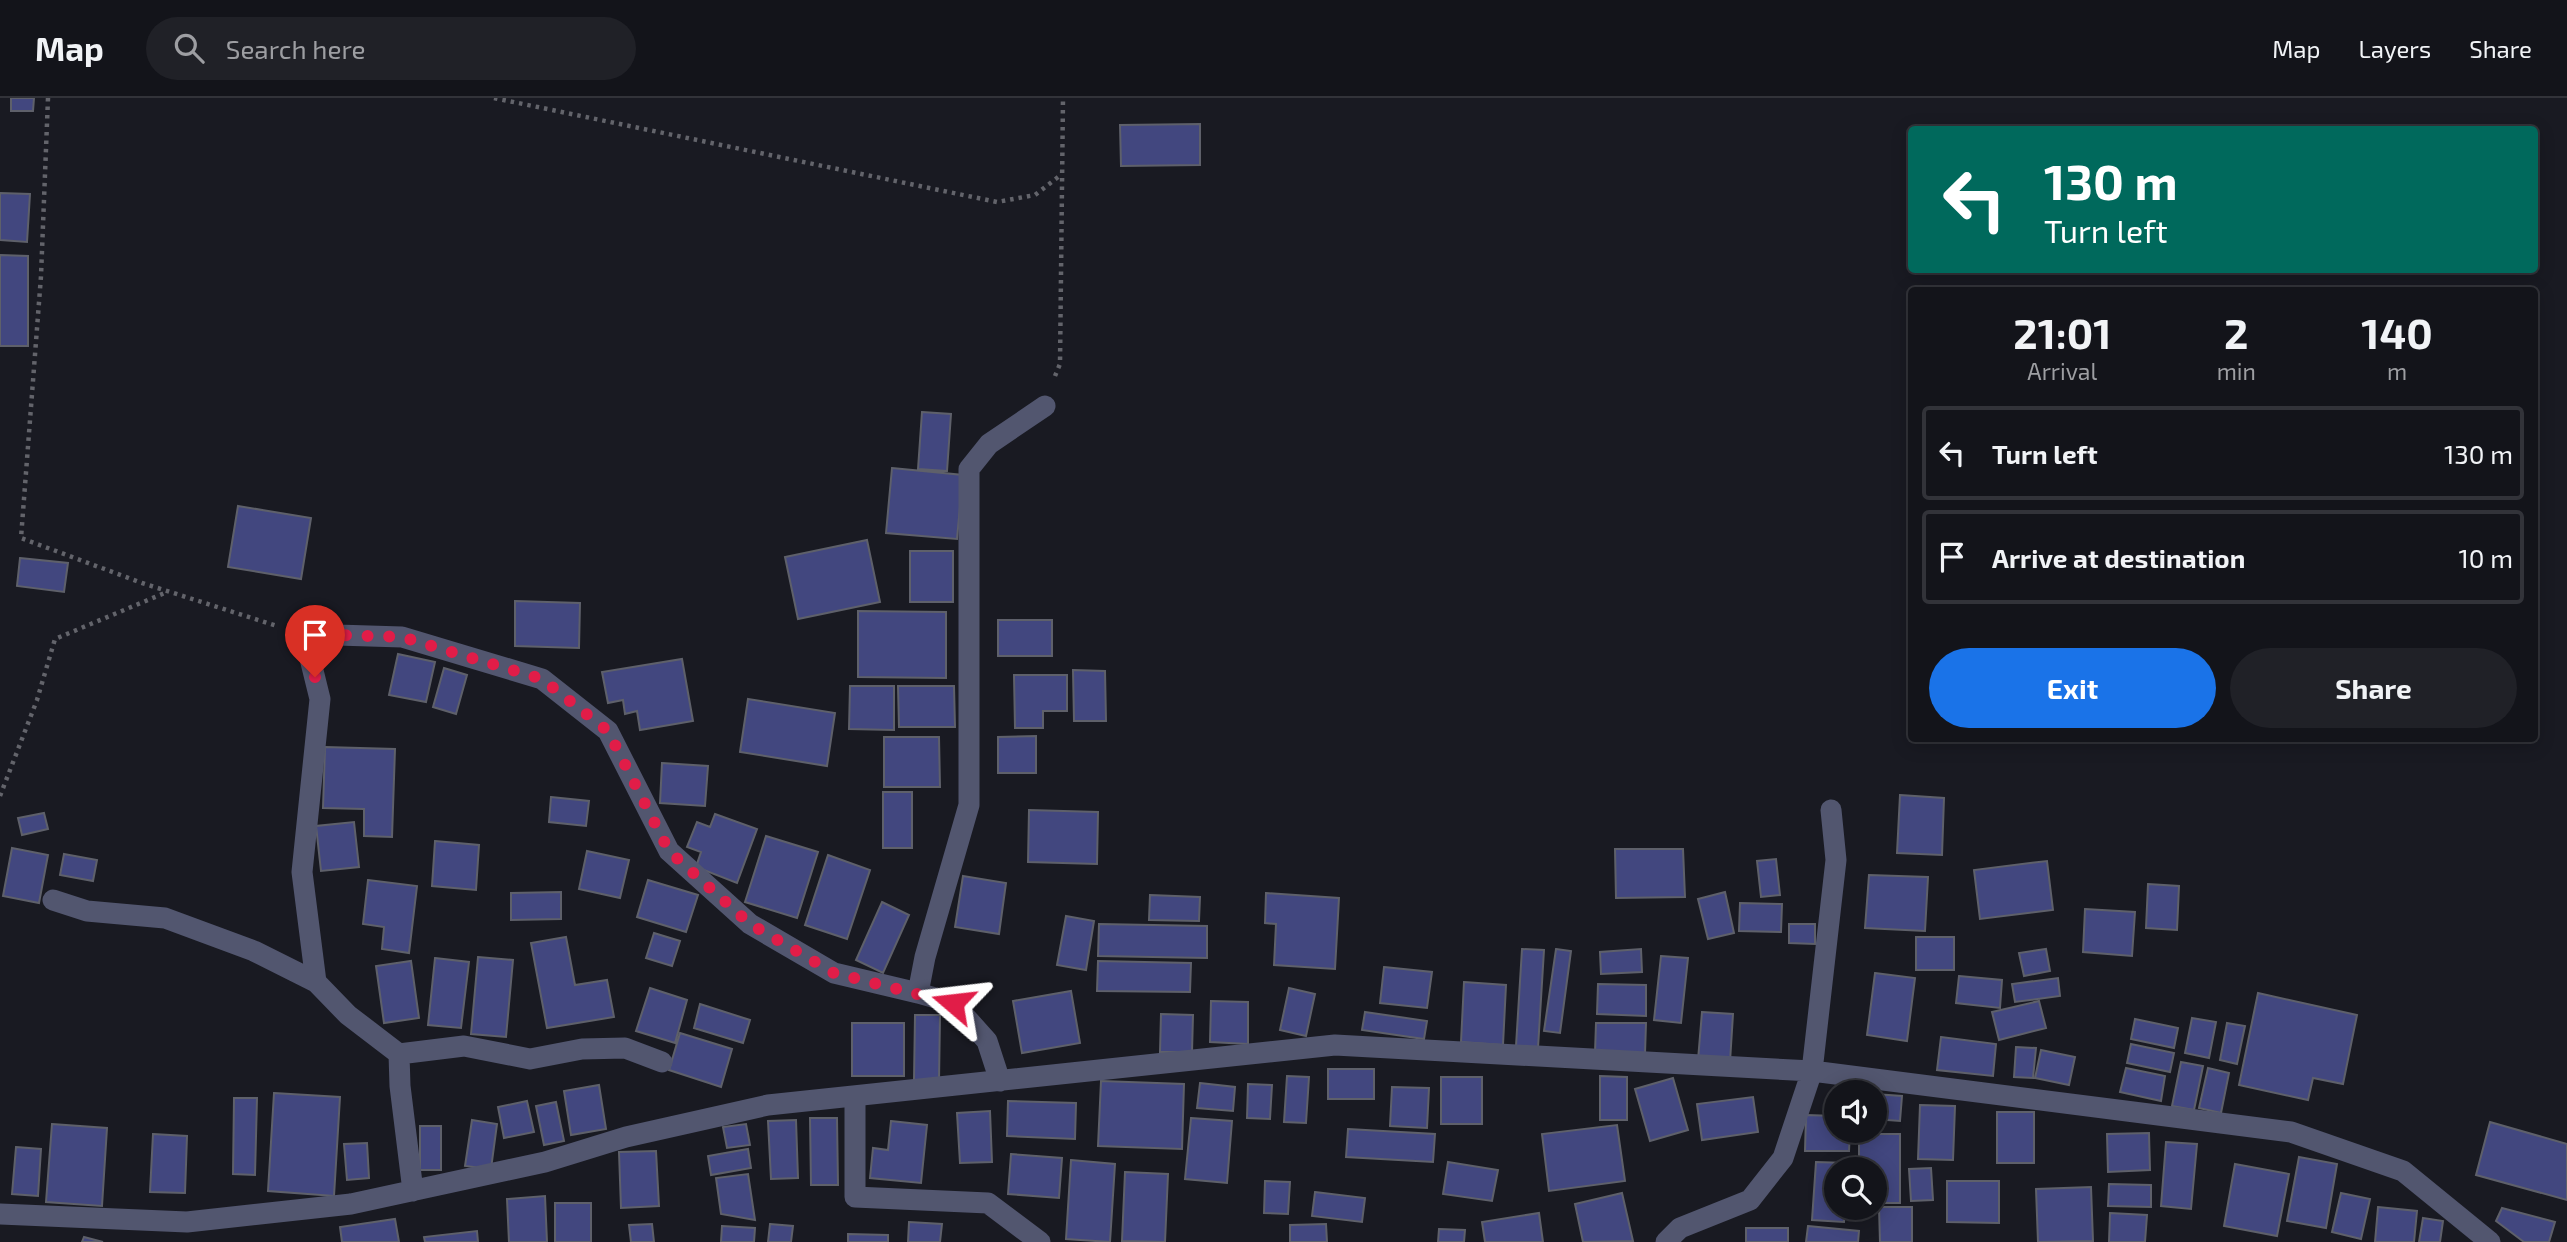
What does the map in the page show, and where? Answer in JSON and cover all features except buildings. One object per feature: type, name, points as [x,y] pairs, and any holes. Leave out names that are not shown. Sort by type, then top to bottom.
[{"type":"street","points":[[918,993],[925,957],[969,805],[969,469],[989,444],[1045,405]]},
{"type":"street","points":[[316,982],[302,872],[320,699],[304,634],[402,637],[542,679],[608,731],[669,851],[750,924],[834,973],[953,1003],[987,1041],[1000,1081]]},
{"type":"street","points":[[1666,1242],[1680,1228],[1750,1200],[1783,1158],[1812,1071],[1836,860],[1831,810]]},
{"type":"street","points":[[52,900],[87,911],[165,918],[254,951],[316,982],[348,1015],[399,1054],[464,1046],[530,1059],[582,1049],[625,1048],[662,1062]]},
{"type":"street","points":[[0,1214],[187,1222],[351,1204],[545,1162],[626,1137],[768,1105],[1335,1045],[1812,1071],[2291,1132],[2403,1171],[2490,1242]]},
{"type":"street","points":[[399,1054],[400,1086],[413,1191]]},
{"type":"street","points":[[855,1096],[855,1197],[988,1203],[1040,1242]]},
{"type":"path","points":[[48,98],[41,276],[21,538],[167,592],[304,634]]},
{"type":"path","points":[[494,98],[997,202],[1035,195],[1062,174]]},
{"type":"path","points":[[1045,405],[1060,364],[1063,98]]},
{"type":"path","points":[[0,796],[37,700],[55,639],[167,592]]},
{"type":"route","points":[[315,677],[304,634],[402,637],[542,679],[608,731],[669,851],[750,924],[834,973],[953,1003]]}]
